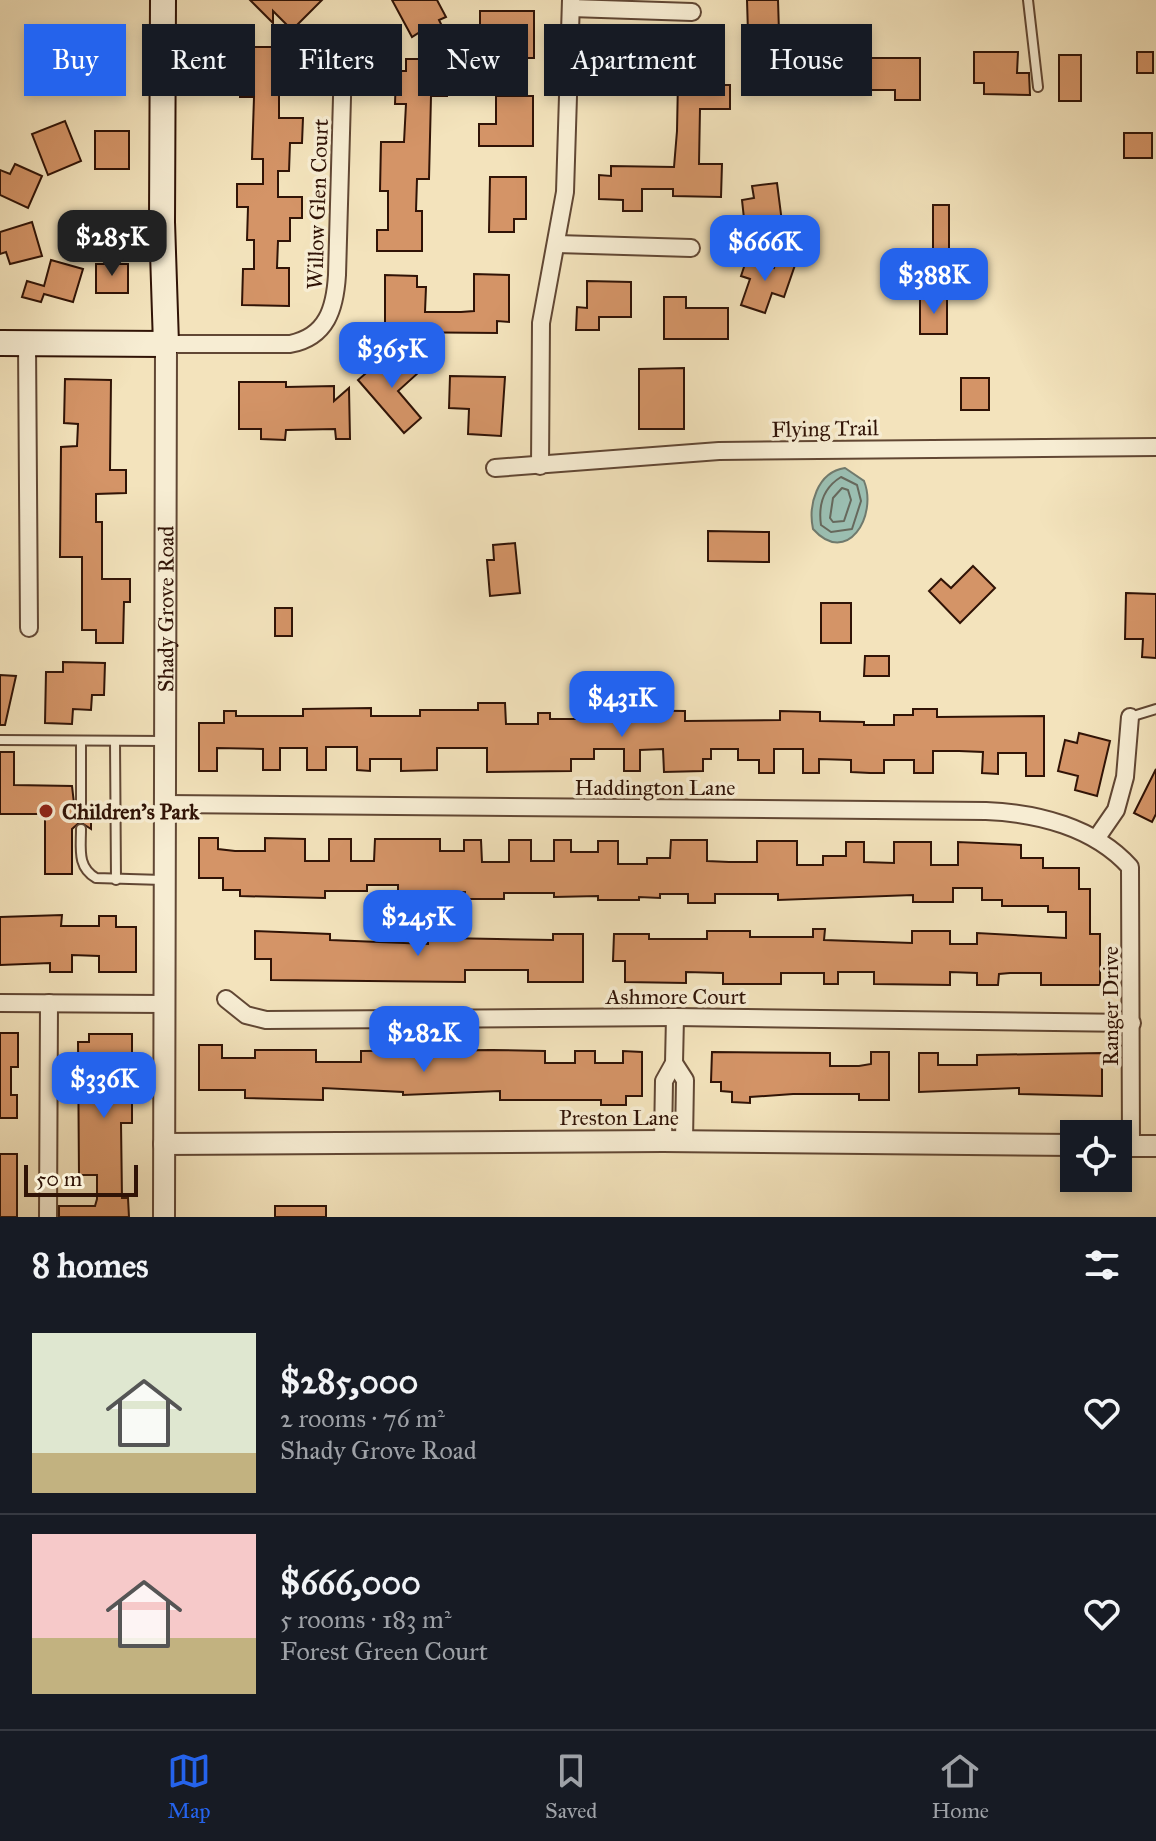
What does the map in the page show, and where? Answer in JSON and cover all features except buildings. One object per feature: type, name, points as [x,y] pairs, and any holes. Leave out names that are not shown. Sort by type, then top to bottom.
[{"type":"main road","name":"Shady Grove Road","points":[[163,0],[162,222],[166,344]]},
{"type":"main road","points":[[0,343],[166,344]]},
{"type":"street","points":[[540,466],[541,323],[543,297],[557,244],[565,192],[571,4],[692,12]]},
{"type":"street","name":"Willow Glen Court","points":[[166,344],[290,344],[312,337],[329,319],[336,299],[342,96]]},
{"type":"street","points":[[89,223],[162,222]]},
{"type":"street","points":[[557,244],[691,248]]},
{"type":"street","points":[[27,343],[29,628]]},
{"type":"street","name":"Shady Grove Road","points":[[164,1217],[166,344]]},
{"type":"street","name":"Flying Trail","points":[[495,468],[719,451],[1156,447]]},
{"type":"street","points":[[1096,839],[1116,810],[1125,777],[1130,717]]},
{"type":"street","name":"Haddington Lane","points":[[165,804],[1026,813],[1096,839],[1118,853],[1130,867]]},
{"type":"street","name":"Ranger Drive","points":[[1126,1120],[1132,1023],[1130,867]]},
{"type":"street","name":"Ashmore Court","points":[[226,999],[246,1015],[266,1020],[675,1017],[1132,1023]]},
{"type":"street","points":[[0,1003],[164,1004]]},
{"type":"street","points":[[48,1217],[49,1003]]},
{"type":"street","points":[[673,1141],[685,1080],[674,1063],[675,1017]]},
{"type":"street","name":"Preston Lane","points":[[164,1144],[673,1141],[1060,1145]]},
{"type":"street","points":[[1132,1146],[1156,1146]]},
{"type":"lane","points":[[1028,0],[1038,87]]},
{"type":"lane","points":[[1130,717],[1156,709]]},
{"type":"lane","points":[[0,740],[165,741]]},
{"type":"lane","points":[[81,741],[81,808]]},
{"type":"lane","points":[[115,741],[116,880]]},
{"type":"lane","points":[[81,829],[81,862],[87,873],[96,878],[116,880],[165,880]]},
{"type":"water","points":[[845,468],[864,481],[867,509],[856,532],[848,540],[837,542],[826,539],[813,529],[812,510],[821,483],[835,471]]},
{"type":"place","name":"Children's Park","points":[[46,811]]}]
